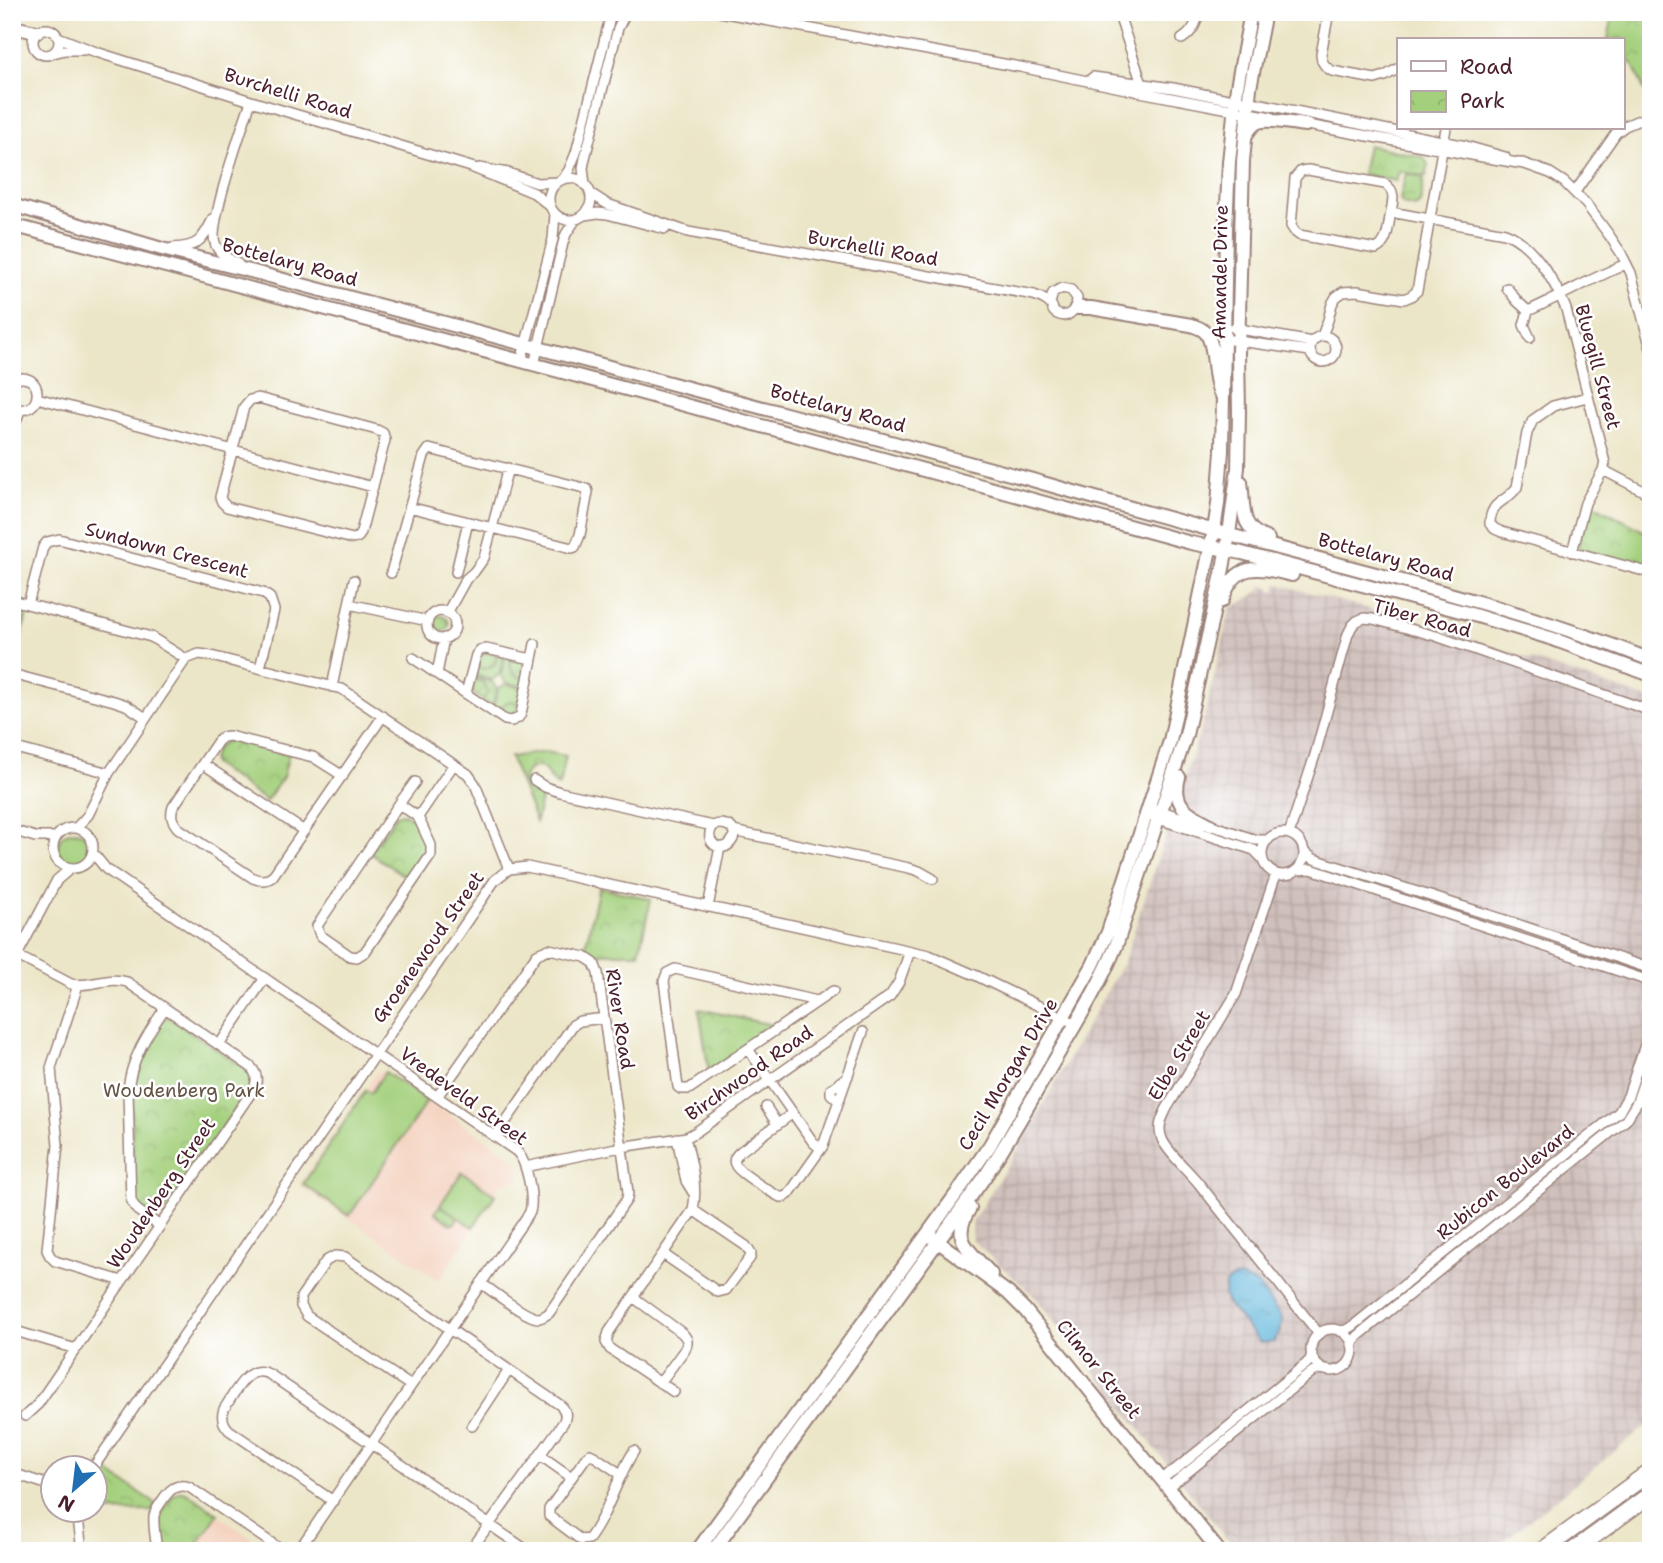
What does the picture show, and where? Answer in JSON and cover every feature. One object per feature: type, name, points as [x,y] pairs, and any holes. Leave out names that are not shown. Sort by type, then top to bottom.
[{"type":"highway","points":[[1561,1537],[1588,1509],[1651,1459]]},
{"type":"highway","points":[[1542,1551],[1651,1471]]},
{"type":"highway","points":[[1574,1551],[1651,1494]]},
{"type":"highway","points":[[1574,1551],[1612,1532],[1651,1505]]},
{"type":"street","points":[[528,364],[553,239],[550,192],[569,170],[576,153],[609,22],[609,12]]},
{"type":"street","points":[[532,346],[566,234],[591,202],[583,168],[618,27],[628,12]]},
{"type":"street","points":[[1118,12],[1145,93]]},
{"type":"street","points":[[1182,39],[1195,26],[1199,12]]},
{"type":"street","name":"Amandel Drive","points":[[1226,550],[1238,468],[1241,190],[1245,138],[1241,106],[1245,41],[1251,12]]},
{"type":"street","name":"Amandel Drive","points":[[1210,547],[1220,488],[1222,451],[1228,176],[1241,106],[1265,12]]},
{"type":"street","points":[[1329,12],[1321,54],[1323,64],[1329,70],[1375,79],[1397,69]]},
{"type":"street","points":[[726,13],[1145,93],[1241,106],[1306,125]]},
{"type":"street","points":[[12,27],[37,32]]},
{"type":"street","points":[[40,29],[53,30],[58,37],[58,47],[53,53],[45,55],[37,52],[32,39],[37,32],[40,29]]},
{"type":"street","name":"Burchelli Road","points":[[58,37],[96,52],[251,101],[471,167],[534,192],[552,210]]},
{"type":"street","name":"Burchelli Road","points":[[53,53],[75,49],[96,52]]},
{"type":"street","points":[[1020,67],[1141,83],[1524,163],[1549,173],[1575,192],[1621,253],[1631,273],[1651,349]]},
{"type":"street","points":[[251,101],[217,211],[213,235],[219,250],[234,262],[254,271]]},
{"type":"street","points":[[1624,127],[1651,115]]},
{"type":"street","points":[[1245,138],[1258,122],[1269,121],[1443,146]]},
{"type":"street","points":[[1326,337],[1334,300],[1343,292],[1357,291],[1404,299],[1415,293],[1446,130]]},
{"type":"street","points":[[1575,192],[1620,130]]},
{"type":"street","name":"Burchelli Road","points":[[471,167],[508,173],[537,183],[561,180]]},
{"type":"street","points":[[1308,170],[1385,184],[1393,193],[1391,212],[1385,242],[1376,248],[1299,234],[1292,226],[1295,178],[1301,171],[1308,170]]},
{"type":"street","points":[[561,180],[573,178],[588,189]]},
{"type":"street","name":"Burchelli Road","points":[[588,189],[607,204],[688,232],[1034,295],[1050,303],[1055,312],[1064,315],[1076,308]]},
{"type":"street","name":"Bottelary Road","points":[[12,205],[162,249],[254,271],[1016,475],[1501,608],[1651,660]]},
{"type":"street","points":[[552,210],[567,220],[580,217]]},
{"type":"street","points":[[162,249],[188,247],[198,242],[205,235],[217,211]]},
{"type":"street","name":"Bluegill Street","points":[[1391,212],[1505,233],[1519,240],[1534,254],[1566,309],[1605,463],[1603,470]]},
{"type":"street","name":"Burchelli Road","points":[[580,217],[607,214],[675,232],[688,232]]},
{"type":"street","name":"Bottelary Road","points":[[12,225],[1210,547],[1388,592],[1521,629],[1651,675]]},
{"type":"street","points":[[1530,338],[1524,326],[1528,311],[1626,264]]},
{"type":"street","points":[[1034,295],[1053,293],[1062,288],[1071,290],[1077,298],[1076,308],[1091,307],[1202,330],[1210,340],[1215,378],[1223,400]]},
{"type":"street","points":[[1507,288],[1528,311]]},
{"type":"street","points":[[1050,303],[1053,293]]},
{"type":"street","points":[[1224,333],[1311,346]]},
{"type":"street","points":[[1326,337],[1335,344],[1333,356],[1326,361],[1318,361],[1314,359],[1311,346],[1315,339],[1326,337]]},
{"type":"street","points":[[12,380],[20,377],[30,380],[37,388],[37,398],[31,407],[14,409],[12,433]]},
{"type":"street","points":[[1587,397],[1553,406],[1533,420],[1527,433],[1517,487],[1491,512],[1492,526],[1498,531],[1651,573]]},
{"type":"street","points":[[37,398],[373,487]]},
{"type":"street","points":[[254,398],[377,430],[386,440],[361,532],[358,537],[352,539],[224,505],[220,497],[233,450],[244,407],[254,398]]},
{"type":"street","points":[[391,573],[409,508],[424,456],[429,449],[587,489],[588,496],[575,547],[566,548],[409,508]]},
{"type":"street","points":[[447,613],[466,579],[484,558],[508,468]]},
{"type":"street","points":[[1238,468],[1243,512],[1250,529],[1263,537],[1326,561]]},
{"type":"street","points":[[1572,552],[1585,503],[1603,470],[1651,495]]},
{"type":"street","points":[[456,572],[468,522]]},
{"type":"street","name":"Sundown Crescent","points":[[28,604],[43,547],[47,542],[59,539],[263,593],[270,598],[274,610],[260,668]]},
{"type":"street","name":"Cecil Morgan Drive","points":[[1154,813],[1210,547]]},
{"type":"street","name":"Cecil Morgan Drive","points":[[697,1551],[932,1238],[972,1195],[998,1157],[1070,1021],[1186,735],[1226,550]]},
{"type":"street","points":[[1194,700],[1225,593],[1244,570],[1262,568],[1315,582],[1388,592]]},
{"type":"street","points":[[332,687],[354,580]]},
{"type":"street","points":[[12,600],[151,637],[186,659]]},
{"type":"street","points":[[349,604],[428,621]]},
{"type":"street","points":[[433,613],[447,613],[454,620],[452,634],[441,638],[431,634],[428,621],[433,613]]},
{"type":"street","name":"Tiber Road","points":[[1289,834],[1315,755],[1348,634],[1354,623],[1360,619],[1373,619],[1436,636],[1651,711]]},
{"type":"street","points":[[434,672],[441,638]]},
{"type":"street","points":[[413,658],[505,720],[513,722],[521,713],[535,644]]},
{"type":"street","points":[[466,694],[480,650],[532,659]]},
{"type":"street","points":[[53,850],[56,837],[65,830],[76,828],[88,816],[109,773],[186,659],[207,654],[342,689],[454,764],[468,774],[475,784],[509,869]]},
{"type":"street","points":[[12,676],[114,701],[126,705],[146,719]]},
{"type":"street","points":[[343,776],[313,757],[229,736],[223,737],[173,807],[171,817],[178,828],[258,880],[272,877],[343,776],[383,716]]},
{"type":"street","points":[[1186,735],[1184,760],[1177,783],[1179,802],[1188,812],[1211,825],[1254,839],[1268,840]]},
{"type":"street","points":[[12,747],[109,773]]},
{"type":"street","points":[[203,764],[304,831]]},
{"type":"street","points":[[418,817],[454,764]]},
{"type":"street","points":[[534,780],[552,790],[713,826]]},
{"type":"street","points":[[400,804],[418,817],[430,845],[431,855],[365,952],[357,957],[350,956],[320,935],[317,926],[400,804],[415,782]]},
{"type":"street","points":[[1154,813],[1211,825]]},
{"type":"street","points":[[1154,813],[1254,850],[1276,874],[1311,869],[1640,978],[1651,986]]},
{"type":"street","points":[[58,862],[71,868],[85,864],[90,859],[93,846],[88,834],[88,816]]},
{"type":"street","points":[[733,831],[728,846],[716,846],[710,841],[709,833],[713,826],[725,823],[733,831],[909,868],[933,879]]},
{"type":"street","points":[[76,828],[88,834]]},
{"type":"street","points":[[12,830],[35,836],[56,837]]},
{"type":"street","points":[[1262,858],[1262,851],[1268,840],[1280,833],[1289,834],[1298,840],[1304,852],[1313,859],[1495,916],[1651,969]]},
{"type":"street","points":[[35,836],[53,850],[59,868],[57,880],[14,958],[78,985],[51,1068],[58,1145],[47,1250],[55,1261],[122,1281]]},
{"type":"street","points":[[708,907],[720,847]]},
{"type":"street","points":[[1297,870],[1304,852]]},
{"type":"street","name":"Vredeveld Street","points":[[93,853],[106,869]]},
{"type":"street","name":"Vredeveld Street","points":[[85,864],[106,869],[520,1153],[523,1158],[532,1203],[530,1212],[298,1551]]},
{"type":"street","name":"Groenewoud Street","points":[[103,1454],[495,880],[509,869],[527,867],[929,955],[1070,1021]]},
{"type":"street","points":[[57,880],[71,868]]},
{"type":"street","name":"Elbe Street","points":[[1276,874],[1239,987],[1167,1108],[1160,1130],[1165,1144],[1319,1334]]},
{"type":"street","name":"River Road","points":[[437,1097],[533,958],[541,951],[549,949],[570,953],[594,963],[598,973],[627,1199],[550,1313],[541,1318],[532,1316],[481,1283]]},
{"type":"street","name":"Birchwood Road","points":[[525,1167],[621,1147],[681,1138],[706,1126],[890,996],[899,982],[910,951]]},
{"type":"street","points":[[817,1001],[675,969],[667,972],[664,981],[678,1087],[688,1089],[748,1049],[833,990]]},
{"type":"street","points":[[219,1045],[265,978]]},
{"type":"street","name":"Woudenberg Street","points":[[25,1416],[38,1404],[256,1083],[251,1067],[127,982],[115,979],[78,985]]},
{"type":"street","points":[[1651,979],[1651,986]]},
{"type":"street","points":[[160,1226],[137,1210],[131,1201],[128,1091],[130,1077],[145,1038],[165,1008]]},
{"type":"street","points":[[495,1137],[573,1025],[580,1021],[604,1018]]},
{"type":"street","name":"Cecil Morgan Drive","points":[[713,1551],[932,1238],[1070,1021]]},
{"type":"street","name":"Rubicon Boulevard","points":[[1340,1331],[1353,1326],[1619,1112],[1628,1096],[1651,1027]]},
{"type":"street","points":[[793,1113],[736,1155],[735,1160],[738,1169],[776,1195],[784,1197],[789,1194],[821,1149],[863,1032]]},
{"type":"street","points":[[748,1049],[813,1142],[821,1149]]},
{"type":"street","name":"Rubicon Boulevard","points":[[1352,1345],[1358,1336],[1626,1119],[1636,1104],[1651,1061]]},
{"type":"street","points":[[766,1107],[777,1124]]},
{"type":"street","points":[[674,1392],[610,1349],[606,1342],[609,1332],[693,1210],[695,1195],[686,1181],[681,1138]]},
{"type":"street","points":[[972,1195],[961,1227],[962,1240],[1008,1293]]},
{"type":"street","points":[[663,1254],[718,1292],[726,1290],[750,1258],[746,1246],[693,1210]]},
{"type":"street","name":"Cilmor Street","points":[[932,1238],[1008,1293],[1039,1325],[1219,1551]]},
{"type":"street","points":[[411,1386],[307,1316],[301,1306],[302,1297],[326,1261],[335,1256],[345,1257],[565,1410],[565,1420],[470,1551]]},
{"type":"street","points":[[633,1297],[687,1338],[688,1344],[660,1383]]},
{"type":"street","points":[[1331,1329],[1347,1335],[1352,1345],[1352,1355],[1347,1364],[1337,1370],[1320,1369],[1312,1372],[1165,1483],[1175,1469],[1306,1364],[1312,1354],[1313,1342],[1319,1334],[1331,1329]]},
{"type":"street","points":[[12,1330],[76,1349]]},
{"type":"street","points":[[1312,1354],[1319,1366],[1325,1370]]},
{"type":"street","points":[[472,1426],[509,1370]]},
{"type":"street","points":[[333,1501],[229,1430],[223,1422],[224,1409],[247,1376],[254,1371],[269,1374],[528,1551]]},
{"type":"street","points":[[622,1475],[590,1454],[571,1477],[548,1514],[581,1539],[591,1538],[634,1451]]},
{"type":"street","points":[[540,1455],[571,1477]]},
{"type":"street","points":[[12,1473],[38,1481]]},
{"type":"street","points":[[158,1551],[155,1512],[168,1492],[180,1485],[190,1487],[283,1551]]},
{"type":"street","points":[[79,1524],[82,1551]]},
{"type":"shaded area","points":[[1278,584],[1445,630],[1651,700],[1651,1422],[1491,1551],[1242,1551],[1225,1537],[1035,1297],[972,1240],[973,1220],[1013,1157],[1124,961],[1203,722],[1231,606],[1234,607],[1261,590],[1262,586],[1276,592]]},
{"type":"shaded area","points":[[386,1071],[516,1160],[520,1179],[500,1183],[494,1198],[439,1280],[300,1185],[377,1072]]},
{"type":"shaded area","points":[[218,1515],[270,1551],[193,1551]]},
{"type":"green space","points":[[1609,12],[1651,12],[1651,104],[1632,63],[1624,61],[1624,38],[1608,38],[1612,19]]},
{"type":"green space","points":[[1368,145],[1423,157],[1428,164],[1426,177],[1399,171],[1396,181],[1362,174]]},
{"type":"green space","points":[[1408,174],[1422,177],[1424,180],[1420,203],[1416,207],[1403,204],[1400,200],[1405,176]]},
{"type":"green space","points":[[1589,502],[1651,535],[1651,557],[1645,568],[1580,549],[1578,545]]},
{"type":"green space","points":[[12,603],[29,607],[12,671]]},
{"type":"green space","points":[[441,616],[449,624],[441,632],[433,624]]},
{"type":"green space","points":[[483,653],[497,654],[495,664],[486,669],[477,667],[479,657]]},
{"type":"green space","points":[[497,654],[504,656],[499,675],[492,680],[475,675],[477,667]]},
{"type":"green space","points":[[505,656],[512,658],[525,678],[523,686],[506,683],[501,675]]},
{"type":"green space","points":[[512,658],[526,662],[525,678],[516,676],[510,667]]},
{"type":"green space","points":[[475,677],[492,682],[497,689],[492,707],[482,700],[483,682],[474,680]]},
{"type":"green space","points":[[474,680],[483,682],[488,692],[482,700],[473,692]]},
{"type":"green space","points":[[506,684],[523,688],[519,703],[499,712],[493,708],[498,689]]},
{"type":"green space","points":[[510,701],[519,703],[517,713],[509,718],[499,712],[504,704]]},
{"type":"green space","points":[[234,739],[289,754],[283,777],[266,801],[213,764],[213,755],[218,747]]},
{"type":"green space","points":[[545,752],[566,756],[559,786],[539,767],[530,769],[525,776],[527,788],[542,794],[536,822],[510,757]]},
{"type":"green space","points":[[402,813],[414,819],[428,846],[428,852],[411,880],[370,853],[396,815]]},
{"type":"green space","points":[[74,831],[85,836],[90,847],[85,858],[74,863],[63,858],[58,847],[63,836]]},
{"type":"green space","points":[[599,887],[651,899],[639,953],[603,953],[593,956],[584,952]]},
{"type":"green space","points":[[699,1009],[772,1025],[774,1027],[709,1072]]},
{"type":"green space","name":"Woudenberg Park","points":[[168,1017],[248,1070],[252,1076],[252,1084],[163,1215],[154,1217],[134,1200],[131,1084],[145,1045],[162,1019]]},
{"type":"green space","points":[[385,1072],[427,1101],[349,1216],[303,1184],[366,1090],[371,1093]]},
{"type":"green space","points":[[462,1172],[495,1195],[473,1227],[440,1205]]},
{"type":"green space","points":[[440,1205],[458,1217],[454,1224],[435,1213]]},
{"type":"green space","points":[[108,1471],[156,1504],[152,1511],[108,1512]]},
{"type":"green space","points":[[181,1491],[218,1514],[193,1551],[164,1551],[160,1515],[173,1495]]},
{"type":"water","points":[[1240,1277],[1257,1284],[1282,1318],[1281,1329],[1274,1342],[1260,1343],[1227,1303],[1224,1295],[1225,1284]]}]
